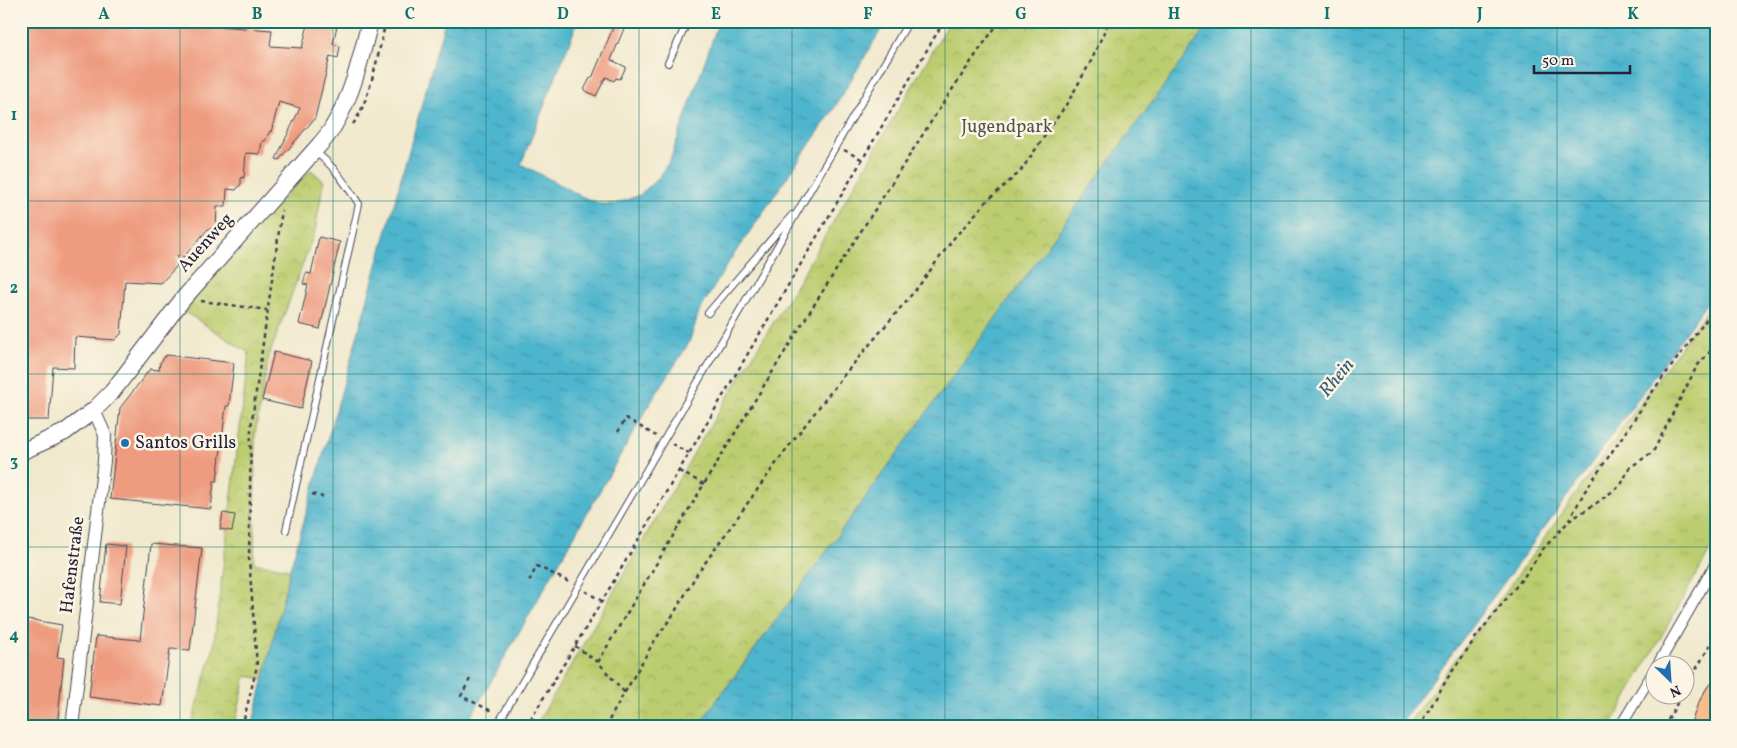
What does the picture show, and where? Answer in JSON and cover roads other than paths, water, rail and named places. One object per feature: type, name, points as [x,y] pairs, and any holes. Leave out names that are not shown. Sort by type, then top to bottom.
[{"type":"main road","points":[[1701,727],[1707,709],[1716,693]]},
{"type":"street","name":"Auenweg","points":[[21,452],[65,432],[94,410],[126,375],[183,299],[332,129],[349,96],[370,21]]},
{"type":"street","name":"Hafenstraße","points":[[72,727],[104,461],[105,435],[94,410]]},
{"type":"street","points":[[1663,656],[1716,563]]},
{"type":"street","points":[[1620,727],[1644,687]]},
{"type":"lane","points":[[668,63],[688,21]]},
{"type":"lane","points":[[496,727],[909,21]]},
{"type":"lane","points":[[286,530],[360,204],[339,174],[325,158],[314,151]]},
{"type":"lane","points":[[708,313],[803,202]]},
{"type":"water","points":[[445,21],[578,21],[521,164],[583,197],[601,204],[615,204],[640,195],[660,176],[670,160],[719,21],[733,23],[734,21],[886,21],[832,112],[728,263],[699,312],[689,343],[649,405],[465,727],[252,727],[290,569]]},
{"type":"water","name":"Rhein","points":[[1211,21],[1716,21],[1716,290],[1398,727],[697,727],[783,611]]},
{"type":"place","name":"Santos Grills","points":[[125,443]]},
{"type":"park label","name":"Jugendpark","points":[[1007,127]]}]
